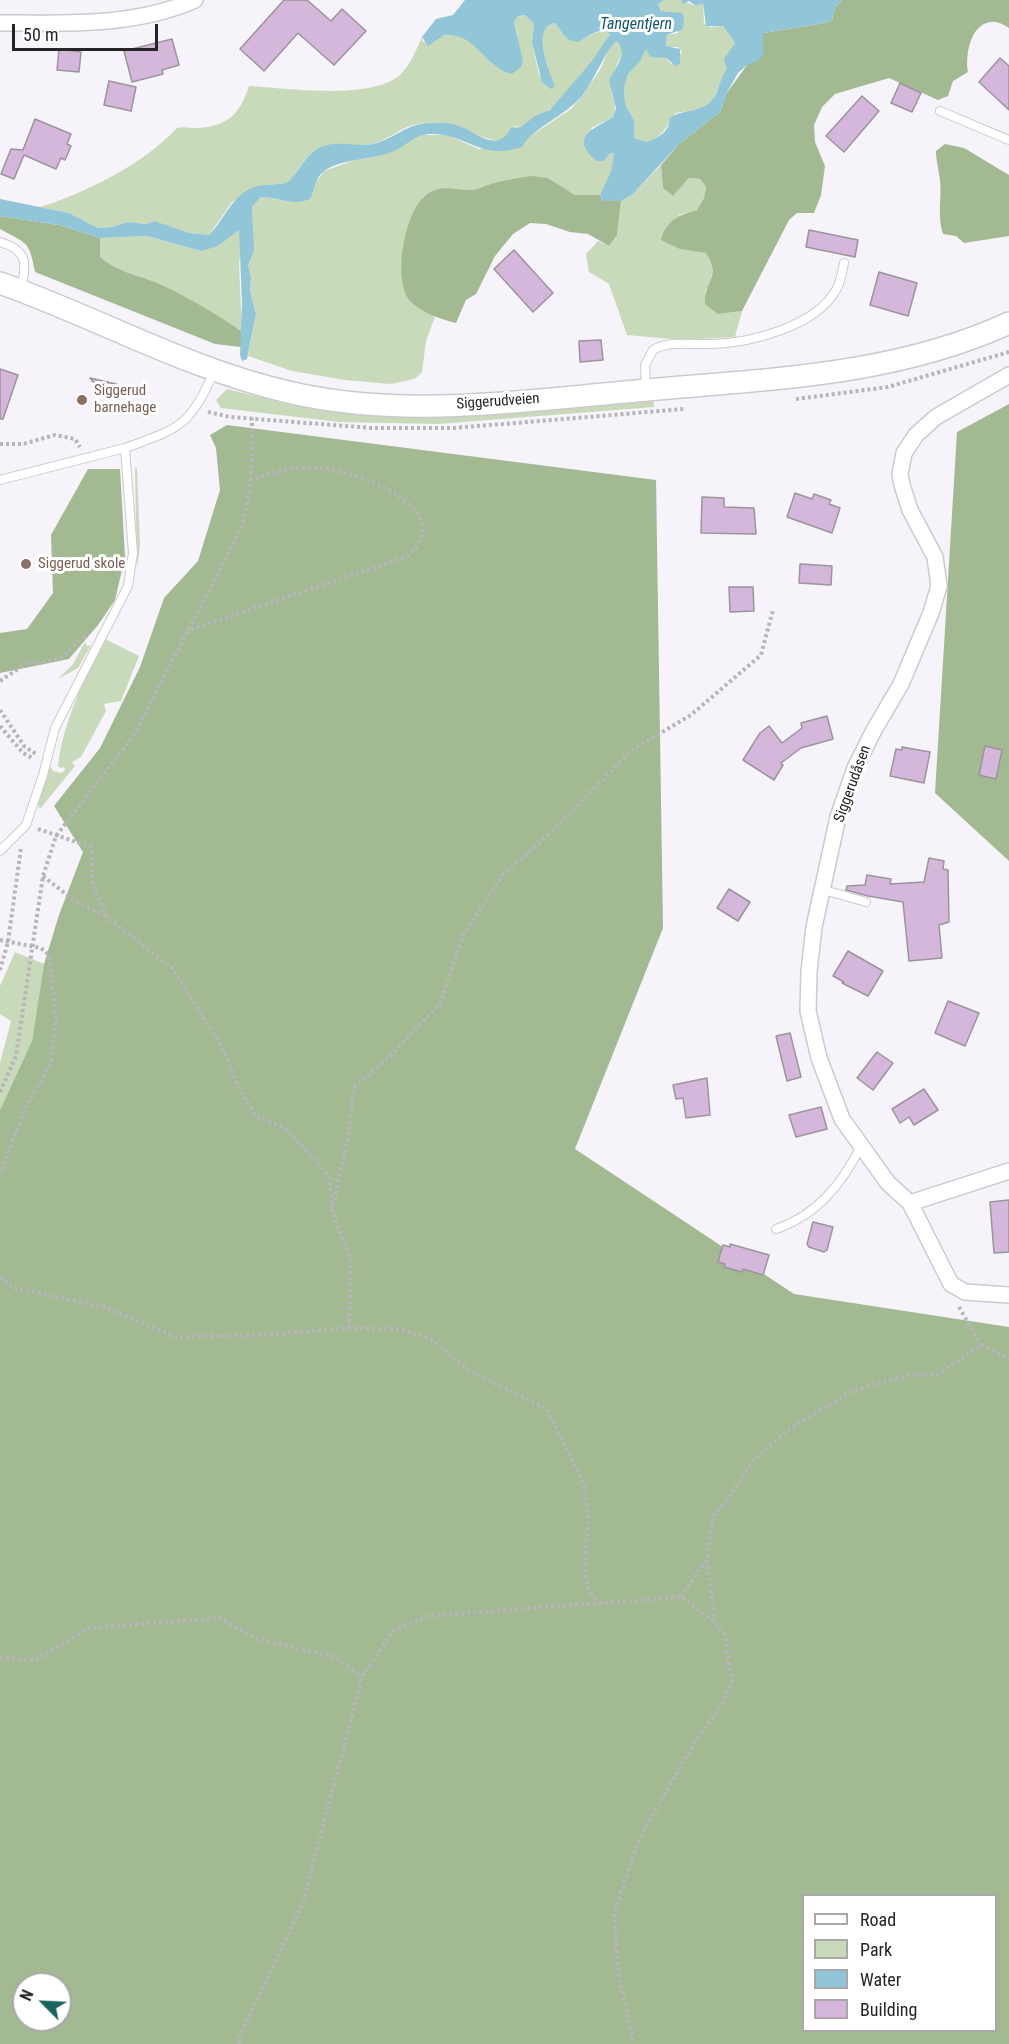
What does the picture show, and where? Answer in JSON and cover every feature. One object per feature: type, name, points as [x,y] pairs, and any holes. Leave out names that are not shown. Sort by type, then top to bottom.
[{"type":"main road","name":"Siggerudveien","points":[[0,283],[215,369],[289,393],[375,404],[455,405],[842,371],[886,364],[941,350],[1009,323]]},
{"type":"street","points":[[0,23],[109,23],[181,6],[195,0]]},
{"type":"street","name":"Siggerudåsen","points":[[951,1284],[910,1203],[888,1183],[842,1119],[819,1058],[808,1011],[809,972],[814,927],[824,890],[838,817],[855,768],[901,684],[931,613],[939,586],[935,557],[910,510],[902,485],[900,474],[904,453],[916,435],[936,417],[1009,375]]},
{"type":"street","points":[[910,1203],[1009,1171]]},
{"type":"street","points":[[951,1284],[964,1292],[1009,1295]]},
{"type":"lane","points":[[940,111],[1009,140]]},
{"type":"lane","points":[[0,242],[19,250],[25,261],[20,290]]},
{"type":"lane","points":[[646,390],[645,365],[653,350],[666,344],[746,341],[788,328],[832,296],[844,263]]},
{"type":"lane","points":[[0,480],[125,448],[180,425],[196,410],[215,369]]},
{"type":"lane","points":[[0,850],[26,825],[59,718],[128,586],[133,553],[125,448]]},
{"type":"lane","points":[[824,890],[866,902]]},
{"type":"lane","points":[[776,1229],[792,1224],[818,1206],[835,1188],[861,1146]]},
{"type":"path","points":[[0,1092],[16,1056],[43,876],[56,836],[134,735],[242,526],[251,480],[252,418]]},
{"type":"path","points":[[0,444],[23,444],[55,435],[71,436],[77,441],[86,458]]},
{"type":"path","points":[[186,631],[408,556],[418,547],[423,535],[421,519],[412,507],[396,492],[367,480],[320,468],[281,470],[251,480]]},
{"type":"path","points":[[332,1211],[350,1127],[353,1089],[390,1056],[440,1004],[463,936],[502,876],[551,832],[632,750],[691,715],[761,655],[773,610]]},
{"type":"path","points":[[0,681],[27,663],[64,656],[80,639],[99,630],[106,631]]},
{"type":"path","points":[[0,710],[24,746],[47,760]]},
{"type":"path","points":[[0,726],[23,753]]},
{"type":"path","points":[[0,970],[9,942],[26,825],[91,847],[93,886],[107,917]]},
{"type":"path","points":[[43,876],[72,899],[107,917],[172,969],[223,1049],[237,1084],[255,1116],[284,1127],[329,1175],[332,1211],[351,1261],[349,1328]]},
{"type":"path","points":[[0,940],[44,949],[51,960],[56,1016],[51,1062],[24,1109],[0,1174]]},
{"type":"path","points":[[0,1277],[14,1288],[105,1307],[176,1337],[264,1335],[349,1328],[399,1329],[431,1339],[468,1370],[548,1410],[584,1486],[588,1516],[585,1570],[588,1588],[597,1602]]},
{"type":"path","points":[[951,1284],[960,1310],[981,1345],[1009,1359]]},
{"type":"path","points":[[715,1622],[707,1559],[714,1515],[727,1500],[753,1460],[785,1432],[850,1392],[907,1375],[936,1375],[981,1345]]},
{"type":"path","points":[[681,1596],[707,1559]]},
{"type":"path","points":[[239,2044],[239,2038],[262,1986],[303,1903],[362,1677],[393,1631],[428,1616],[681,1596],[715,1622],[725,1635],[732,1682],[721,1706],[696,1740],[640,1837],[614,1914],[619,1978],[634,2044]]},
{"type":"path","points":[[0,1658],[35,1660],[89,1628],[219,1618],[257,1639],[335,1657],[362,1677]]},
{"type":"green space","points":[[664,0],[681,0],[696,6],[700,2],[703,3],[704,23],[710,27],[723,26],[735,43],[727,57],[727,69],[712,101],[700,109],[676,113],[659,136],[648,142],[641,142],[634,138],[634,120],[625,104],[624,88],[628,74],[646,48],[649,53],[667,58],[672,65],[682,52],[678,47],[666,47],[667,35],[678,33],[670,12],[661,11],[658,4]]},
{"type":"green space","points":[[842,0],[1009,0],[1009,28],[993,22],[978,28],[968,50],[968,72],[953,81],[948,96],[938,100],[889,78],[835,94],[822,107],[814,125],[815,142],[825,166],[821,195],[814,213],[797,213],[789,220],[742,311],[718,314],[705,304],[705,296],[712,274],[711,262],[706,253],[680,249],[661,240],[670,223],[684,214],[697,210],[704,198],[706,187],[700,179],[689,178],[673,196],[663,188],[661,165],[679,144],[720,112],[726,94],[747,65],[763,33],[825,23],[832,20],[835,7]]},
{"type":"green space","points":[[525,15],[534,24],[532,42],[539,75],[551,77],[543,46],[544,31],[548,26],[555,23],[564,36],[579,42],[597,32],[610,33],[583,74],[556,105],[521,127],[516,126],[500,141],[447,124],[424,123],[405,128],[372,144],[317,149],[308,156],[286,183],[267,185],[232,202],[209,235],[189,233],[155,221],[146,224],[127,222],[112,227],[98,228],[69,213],[40,207],[76,194],[132,165],[177,128],[197,128],[226,121],[242,104],[249,86],[328,91],[371,88],[388,82],[405,70],[422,37],[423,42],[446,35],[468,40],[497,67],[518,36],[514,22],[518,16]]},
{"type":"green space","points":[[617,41],[622,50],[611,83],[615,105],[613,117],[591,128],[604,161],[609,154],[614,153],[611,171],[600,195],[575,195],[548,178],[424,196],[410,223],[407,235],[407,271],[410,301],[435,317],[426,341],[422,372],[416,378],[390,384],[345,380],[292,371],[248,356],[256,314],[250,291],[251,277],[248,265],[253,242],[252,207],[261,197],[292,202],[310,199],[315,184],[324,171],[352,161],[379,156],[417,135],[447,135],[479,149],[526,139],[571,109],[601,68],[610,46]]},
{"type":"green space","points":[[945,144],[964,148],[1009,175],[1009,236],[964,243],[956,236],[943,234],[936,151]]},
{"type":"green space","points":[[661,165],[663,188],[673,196],[689,178],[700,179],[706,187],[704,198],[697,210],[679,215],[680,249],[706,252],[712,272],[705,292],[718,314],[742,311],[735,337],[683,340],[627,335],[609,284],[589,272],[586,254],[598,241],[609,246],[617,235],[621,201],[633,194]]},
{"type":"green space","points":[[532,176],[548,178],[575,195],[600,195],[603,201],[621,201],[617,235],[609,246],[588,234],[570,232],[546,224],[530,223],[513,234],[495,256],[476,294],[466,300],[456,323],[432,315],[411,302],[405,292],[402,279],[403,247],[412,216],[426,195],[443,188],[474,190],[501,181]]},
{"type":"green space","points":[[0,216],[59,225],[100,238],[100,257],[123,271],[164,286],[224,319],[242,332],[241,347],[215,344],[35,272],[29,249],[22,241],[0,229]]},
{"type":"green space","points":[[239,230],[242,245],[239,264],[242,332],[164,286],[110,266],[100,257],[100,238],[147,236],[201,251],[227,239]]},
{"type":"green space","points":[[227,389],[291,405],[398,417],[470,415],[653,399],[654,407],[438,424],[339,422],[221,408],[216,400]]},
{"type":"green space","points":[[1009,404],[1009,861],[935,793],[957,432]]},
{"type":"green space","points":[[227,425],[656,480],[663,928],[575,1149],[794,1294],[1009,1327],[1009,2044],[0,2044],[0,1110],[32,1041],[44,964],[59,915],[83,852],[54,806],[100,748],[140,667],[164,598],[198,561],[220,490],[216,448],[210,435]]},
{"type":"green space","points":[[137,468],[140,545],[137,569],[135,469]]},
{"type":"green space","points":[[88,469],[120,469],[125,557],[115,600],[98,625],[69,659],[0,673],[0,633],[27,629],[53,593],[51,535]]},
{"type":"green space","points":[[105,639],[139,656],[121,701],[104,704],[106,711],[81,757],[72,762],[75,766],[40,809],[37,803],[49,764],[53,771],[61,773],[65,770],[64,767],[58,766],[70,716]]},
{"type":"green space","points":[[85,642],[87,646],[91,645],[78,668],[58,679],[73,664]]},
{"type":"green space","points":[[15,952],[44,964],[32,1041],[0,1110],[0,1063],[11,1021],[0,1014],[0,986]]},
{"type":"water","name":"Tangentjern","points":[[465,0],[664,0],[658,4],[661,11],[682,13],[683,29],[667,35],[666,46],[680,49],[680,64],[675,66],[667,58],[650,57],[646,49],[640,61],[628,74],[624,88],[625,104],[634,120],[634,138],[646,142],[662,134],[668,127],[670,118],[701,108],[713,99],[727,69],[724,59],[735,43],[723,26],[706,26],[703,3],[696,6],[689,1],[683,4],[681,0],[842,0],[835,7],[832,20],[825,23],[763,33],[763,54],[759,60],[747,65],[738,73],[726,94],[720,112],[679,144],[633,194],[621,201],[603,201],[600,195],[611,171],[614,153],[609,154],[604,161],[597,161],[589,153],[584,140],[592,130],[613,117],[616,108],[609,81],[622,52],[617,41],[609,50],[582,96],[567,110],[533,134],[522,147],[495,151],[444,135],[426,134],[396,150],[341,163],[324,171],[310,199],[292,202],[261,197],[252,207],[254,250],[248,265],[251,277],[250,291],[256,314],[247,359],[242,361],[240,355],[242,303],[239,230],[218,246],[201,251],[147,236],[100,238],[59,225],[0,216],[0,199],[69,213],[98,228],[112,227],[127,222],[146,224],[155,221],[189,233],[209,235],[234,202],[246,191],[262,185],[286,183],[312,152],[324,146],[332,144],[370,145],[408,128],[428,123],[453,124],[486,139],[499,140],[511,128],[521,127],[535,116],[550,110],[592,61],[610,34],[599,31],[579,42],[564,36],[555,23],[548,26],[543,41],[546,61],[555,86],[551,89],[542,82],[532,42],[534,24],[525,15],[518,16],[514,22],[523,61],[521,67],[512,74],[503,71],[465,39],[444,35],[428,46],[422,37],[436,19],[453,15]]},
{"type":"building","points":[[284,0],[307,0],[331,21],[342,9],[366,31],[334,65],[298,33],[264,71],[240,49]]},
{"type":"building","points":[[172,39],[179,65],[162,70],[163,74],[132,82],[124,51]]},
{"type":"building","points":[[59,49],[81,52],[79,72],[57,70]]},
{"type":"building","points":[[1000,58],[1009,66],[1009,110],[979,82]]},
{"type":"building","points":[[109,81],[136,87],[131,111],[104,105]]},
{"type":"building","points":[[900,83],[921,93],[912,112],[891,103]]},
{"type":"building","points":[[862,96],[879,111],[844,152],[826,136]]},
{"type":"building","points":[[35,119],[71,134],[67,144],[71,146],[65,160],[61,158],[56,169],[24,155],[14,179],[1,174],[11,149],[23,150]]},
{"type":"building","points":[[809,230],[858,240],[855,257],[806,247]]},
{"type":"building","points":[[514,250],[553,293],[533,312],[494,269]]},
{"type":"building","points":[[879,272],[917,283],[908,316],[870,305]]},
{"type":"building","points":[[601,340],[603,360],[580,362],[579,341]]},
{"type":"building","points":[[0,369],[18,375],[3,419],[0,419]]},
{"type":"building","points":[[90,378],[116,384],[116,397],[105,397]]},
{"type":"building","points":[[795,493],[812,499],[814,494],[831,500],[829,504],[840,508],[832,533],[787,517]]},
{"type":"building","points":[[702,497],[724,498],[724,507],[754,508],[756,534],[701,533]]},
{"type":"building","points":[[800,564],[832,566],[831,585],[799,583]]},
{"type":"building","points":[[729,587],[753,587],[754,611],[730,612]]},
{"type":"building","points":[[827,716],[833,739],[801,748],[781,763],[783,765],[774,780],[743,760],[760,733],[769,726],[782,743],[802,728],[801,723]]},
{"type":"building","points":[[985,746],[1002,750],[996,779],[979,775]]},
{"type":"building","points":[[902,747],[930,752],[924,783],[890,776],[896,749],[902,750]]},
{"type":"building","points":[[929,858],[944,861],[943,869],[948,870],[949,922],[939,925],[942,958],[909,961],[903,902],[846,890],[847,886],[865,885],[867,875],[891,879],[890,884],[924,882]]},
{"type":"building","points":[[729,889],[750,902],[738,921],[717,908]]},
{"type":"building","points":[[848,951],[883,971],[868,996],[833,976]]},
{"type":"building","points":[[948,1001],[979,1013],[965,1046],[935,1033]]},
{"type":"building","points":[[790,1033],[801,1077],[787,1081],[776,1036]]},
{"type":"building","points":[[877,1052],[893,1063],[873,1090],[857,1078]]},
{"type":"building","points":[[707,1078],[710,1115],[686,1118],[683,1098],[676,1099],[673,1085]]},
{"type":"building","points":[[924,1089],[938,1110],[914,1125],[909,1117],[900,1123],[892,1109]]},
{"type":"building","points":[[821,1107],[827,1129],[796,1137],[789,1115]]},
{"type":"building","points":[[1009,1200],[1009,1252],[994,1253],[990,1202]]},
{"type":"building","points":[[813,1222],[833,1227],[827,1250],[824,1252],[809,1247],[807,1244]]},
{"type":"building","points":[[730,1244],[769,1255],[763,1275],[743,1269],[742,1272],[724,1267],[725,1264],[718,1262],[723,1245],[730,1247]]},
{"type":"place","name":"Siggerud barnehage","points":[[82,400]]},
{"type":"place","name":"Siggerud skole","points":[[26,564]]}]
